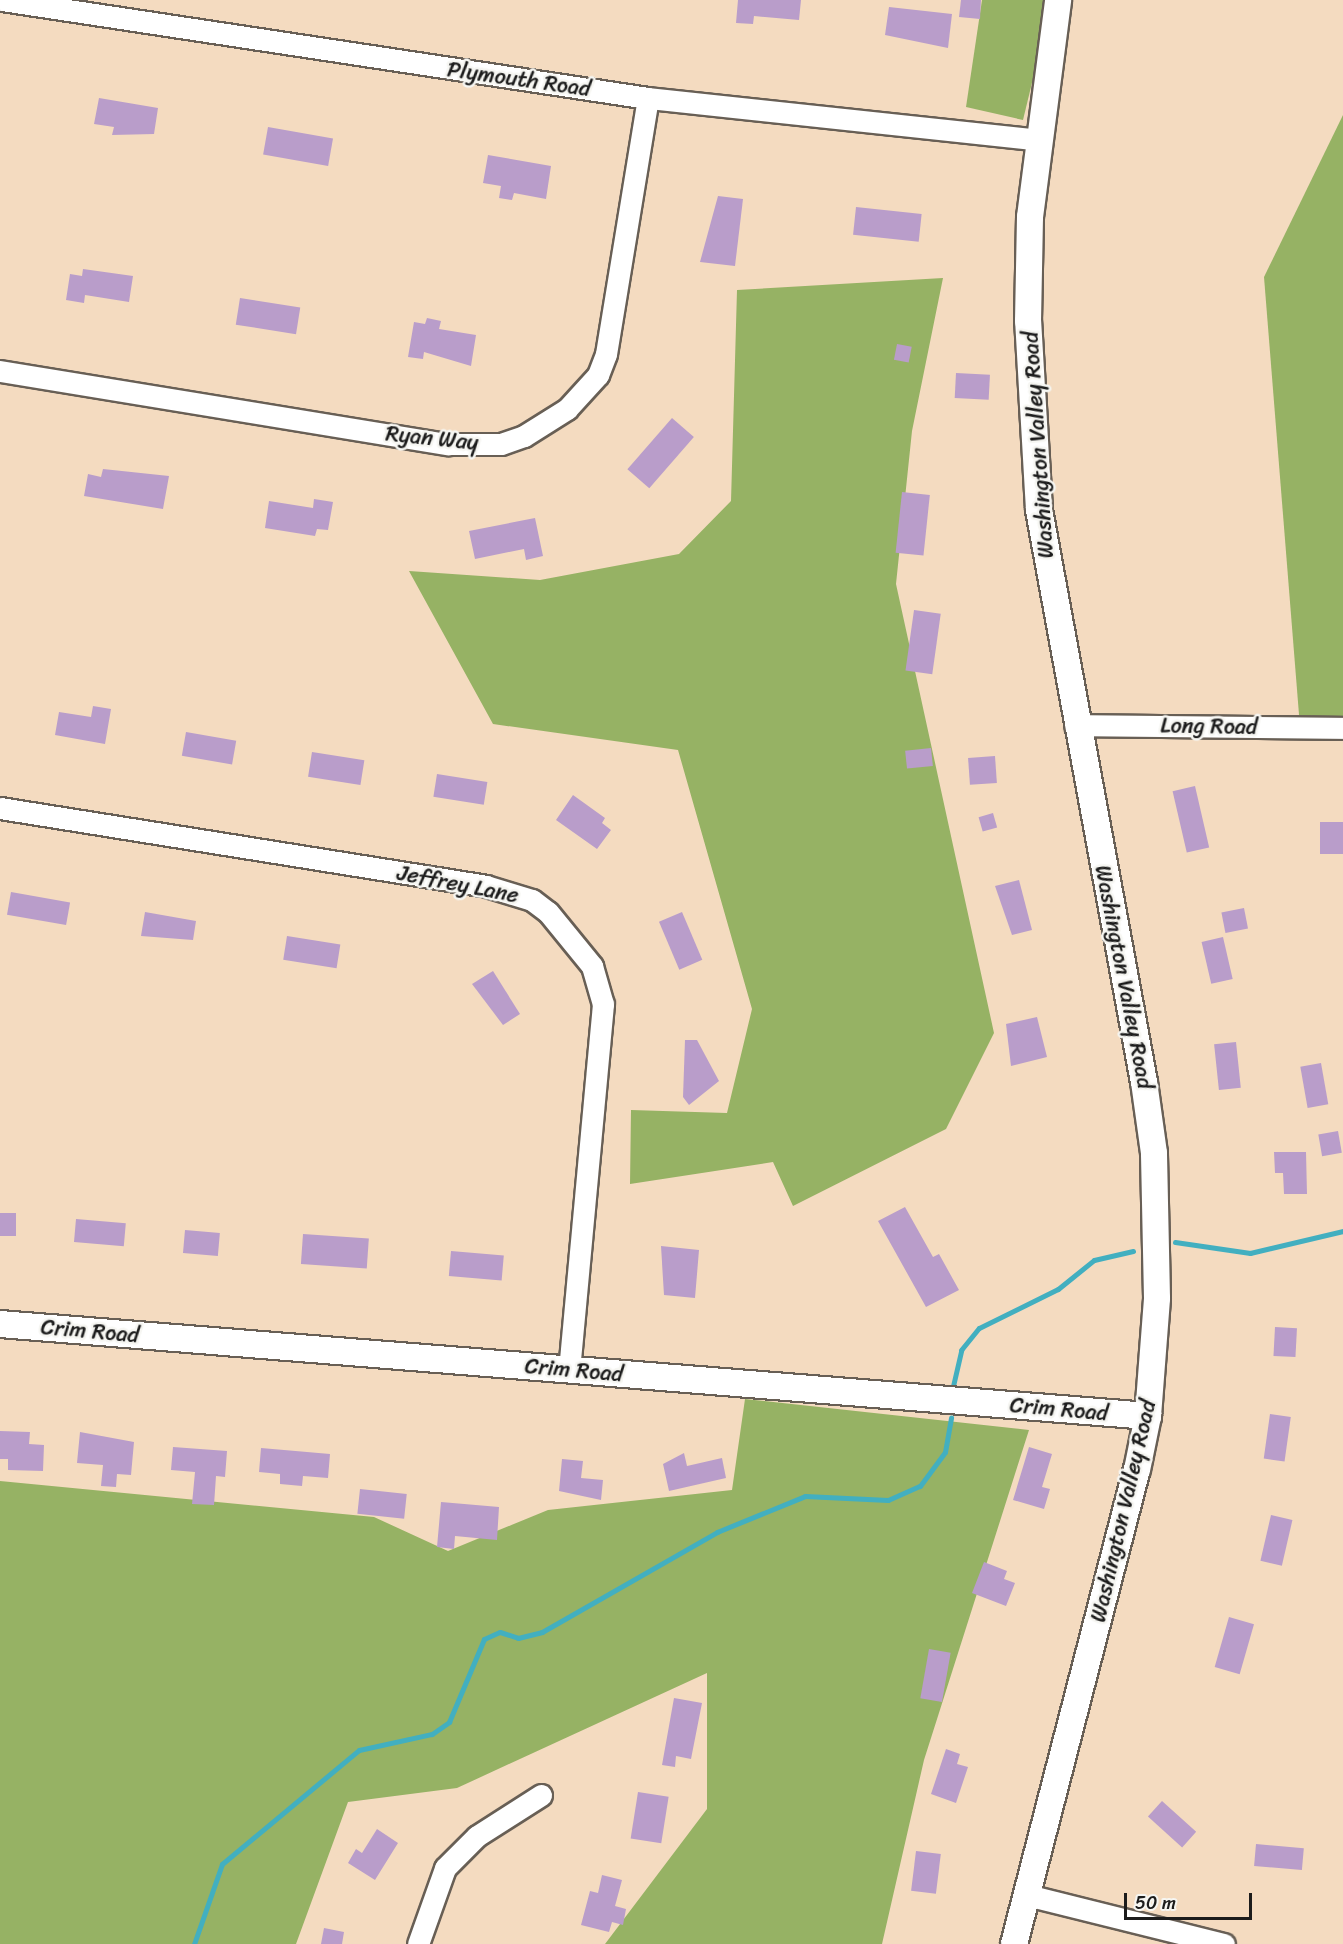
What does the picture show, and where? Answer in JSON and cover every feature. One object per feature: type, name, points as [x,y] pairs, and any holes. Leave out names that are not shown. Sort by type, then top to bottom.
[{"type":"street","name":"Plymouth Road","points":[[2,0],[648,98],[1039,140]]},
{"type":"street","name":"Washington Valley Road","points":[[1014,1944],[1148,1416],[1157,1298],[1154,1153],[1132,1009],[1075,725],[1039,510],[1033,420],[1030,229],[1039,140],[1058,0]]},
{"type":"street","name":"Ryan Way","points":[[0,371],[448,444],[501,444],[525,436],[573,404],[598,375],[606,354],[648,98]]},
{"type":"street","name":"Long Road","points":[[1075,725],[1343,728]]},
{"type":"street","name":"Jeffrey Lane","points":[[0,808],[486,886],[532,900],[548,912],[592,966],[603,1004],[569,1370]]},
{"type":"street","name":"Crim Road","points":[[0,1324],[1148,1416]]},
{"type":"street","points":[[418,1944],[445,1868],[477,1836],[541,1795]]},
{"type":"street","points":[[1027,1895],[1224,1944]]},
{"type":"green space","points":[[982,0],[1052,0],[1023,120],[966,107]]},
{"type":"green space","points":[[1343,115],[1343,728],[1300,727],[1264,277]]},
{"type":"green space","points":[[943,278],[912,431],[896,584],[994,1033],[946,1129],[793,1206],[773,1162],[630,1184],[631,1110],[727,1113],[752,1009],[678,750],[493,724],[409,571],[540,580],[679,554],[731,501],[737,290]]},
{"type":"green space","points":[[745,1399],[1029,1430],[924,1760],[882,1944],[605,1944],[707,1809],[707,1673],[457,1788],[348,1802],[296,1944],[0,1944],[0,1481],[374,1517],[448,1551],[548,1510],[732,1490]]},
{"type":"building","points":[[738,0],[801,0],[799,20],[754,16],[753,24],[736,23]]},
{"type":"building","points":[[961,0],[981,0],[980,19],[959,17]]},
{"type":"building","points":[[889,7],[952,14],[948,48],[885,35]]},
{"type":"building","points":[[99,98],[158,108],[154,134],[112,135],[114,127],[94,124]]},
{"type":"building","points":[[268,127],[333,138],[328,166],[263,155]]},
{"type":"building","points":[[488,155],[551,166],[546,199],[514,193],[512,200],[499,198],[501,186],[483,183]]},
{"type":"building","points":[[718,196],[743,199],[735,266],[700,262]]},
{"type":"building","points":[[856,207],[922,214],[919,242],[853,235]]},
{"type":"building","points":[[83,269],[133,276],[129,302],[85,295],[84,303],[66,300],[70,274],[82,276]]},
{"type":"building","points":[[240,298],[300,308],[296,334],[236,325]]},
{"type":"building","points":[[427,318],[441,321],[439,329],[476,335],[471,366],[424,352],[423,359],[408,357],[414,322],[425,324]]},
{"type":"building","points":[[897,344],[912,347],[909,363],[894,360]]},
{"type":"building","points":[[956,373],[990,375],[989,400],[955,398]]},
{"type":"building","points":[[672,418],[694,437],[649,488],[627,469]]},
{"type":"building","points":[[103,469],[169,476],[163,509],[84,496],[88,474],[101,477]]},
{"type":"building","points":[[902,492],[930,495],[923,556],[896,553]]},
{"type":"building","points":[[314,499],[333,502],[328,530],[317,529],[315,536],[265,528],[269,501],[313,508]]},
{"type":"building","points":[[535,518],[543,556],[526,560],[524,549],[475,559],[469,531]]},
{"type":"building","points":[[914,610],[941,614],[932,674],[906,670]]},
{"type":"building","points":[[93,706],[111,709],[105,744],[55,735],[59,712],[91,717]]},
{"type":"building","points":[[186,732],[236,741],[232,764],[182,756]]},
{"type":"building","points":[[931,748],[933,766],[907,769],[905,751]]},
{"type":"building","points":[[312,752],[364,760],[360,785],[308,777]]},
{"type":"building","points":[[995,756],[997,783],[970,785],[968,758]]},
{"type":"building","points":[[437,774],[487,782],[484,805],[433,797]]},
{"type":"building","points":[[1195,786],[1209,847],[1187,853],[1173,791]]},
{"type":"building","points":[[573,795],[605,818],[602,823],[611,830],[597,849],[556,820]]},
{"type":"building","points":[[993,813],[997,827],[983,832],[979,817]]},
{"type":"building","points":[[1320,822],[1343,822],[1343,854],[1320,854]]},
{"type":"building","points":[[1019,880],[1032,930],[1012,935],[995,886]]},
{"type":"building","points":[[11,892],[70,902],[66,925],[7,915]]},
{"type":"building","points":[[1244,908],[1248,929],[1225,933],[1221,912]]},
{"type":"building","points":[[145,912],[196,921],[193,940],[141,936]]},
{"type":"building","points":[[682,912],[702,960],[679,970],[659,922]]},
{"type":"building","points":[[287,936],[340,944],[337,968],[283,960]]},
{"type":"building","points":[[1223,937],[1233,979],[1211,984],[1202,942]]},
{"type":"building","points":[[493,971],[520,1014],[503,1025],[472,984]]},
{"type":"building","points":[[1037,1017],[1047,1057],[1011,1066],[1006,1024]]},
{"type":"building","points":[[685,1040],[697,1040],[719,1081],[689,1105],[683,1097]]},
{"type":"building","points":[[1236,1042],[1241,1088],[1219,1090],[1214,1044]]},
{"type":"building","points":[[1321,1063],[1328,1104],[1308,1108],[1300,1067]]},
{"type":"building","points":[[1338,1131],[1342,1153],[1322,1156],[1318,1134]]},
{"type":"building","points":[[1274,1152],[1306,1152],[1307,1194],[1284,1194],[1283,1173],[1275,1173]]},
{"type":"building","points":[[905,1207],[933,1257],[939,1254],[959,1290],[926,1307],[878,1221]]},
{"type":"building","points":[[0,1213],[16,1213],[16,1236],[0,1236]]},
{"type":"building","points":[[76,1219],[126,1223],[124,1246],[74,1242]]},
{"type":"building","points":[[185,1230],[220,1233],[218,1256],[183,1253]]},
{"type":"building","points":[[303,1234],[369,1239],[367,1269],[301,1264]]},
{"type":"building","points":[[661,1246],[699,1250],[695,1298],[664,1295]]},
{"type":"building","points":[[451,1251],[504,1256],[502,1281],[449,1276]]},
{"type":"building","points":[[1275,1327],[1297,1328],[1295,1357],[1273,1356]]},
{"type":"building","points":[[1270,1414],[1291,1417],[1285,1461],[1264,1459]]},
{"type":"building","points":[[0,1431],[30,1432],[29,1444],[44,1445],[43,1471],[8,1470],[8,1459],[0,1459]]},
{"type":"building","points":[[80,1432],[134,1442],[131,1475],[117,1474],[116,1487],[101,1486],[103,1465],[77,1463]]},
{"type":"building","points":[[173,1447],[227,1451],[225,1477],[216,1476],[214,1505],[192,1504],[195,1472],[171,1470]]},
{"type":"building","points":[[1029,1447],[1052,1454],[1042,1487],[1050,1489],[1044,1509],[1013,1500]]},
{"type":"building","points":[[261,1448],[330,1454],[328,1478],[303,1476],[302,1486],[280,1484],[280,1474],[259,1472]]},
{"type":"building","points":[[684,1453],[687,1466],[722,1458],[726,1478],[669,1491],[663,1464]]},
{"type":"building","points":[[562,1459],[583,1461],[581,1478],[603,1480],[601,1500],[559,1491]]},
{"type":"building","points":[[360,1489],[407,1494],[404,1519],[357,1514]]},
{"type":"building","points":[[441,1502],[499,1507],[497,1540],[455,1536],[454,1549],[437,1547]]},
{"type":"building","points":[[1271,1515],[1292,1520],[1282,1566],[1260,1561]]},
{"type":"building","points":[[984,1562],[1007,1571],[1004,1579],[1015,1583],[1006,1606],[972,1593]]},
{"type":"building","points":[[1229,1617],[1254,1624],[1240,1674],[1215,1667]]},
{"type":"building","points":[[929,1649],[951,1653],[942,1702],[920,1698]]},
{"type":"building","points":[[674,1698],[702,1703],[691,1759],[676,1756],[675,1767],[662,1765]]},
{"type":"building","points":[[946,1749],[960,1754],[957,1764],[968,1767],[956,1803],[931,1794]]},
{"type":"building","points":[[638,1792],[669,1797],[661,1843],[631,1838]]},
{"type":"building","points":[[1162,1801],[1196,1832],[1182,1847],[1148,1817]]},
{"type":"building","points":[[377,1829],[398,1843],[375,1880],[348,1863],[356,1849],[362,1853]]},
{"type":"building","points":[[1256,1844],[1304,1848],[1302,1870],[1254,1866]]},
{"type":"building","points":[[916,1851],[941,1854],[936,1894],[911,1891]]},
{"type":"building","points":[[602,1875],[622,1880],[615,1906],[626,1909],[623,1925],[612,1922],[609,1932],[581,1925],[590,1891],[598,1893]]},
{"type":"building","points":[[324,1928],[344,1932],[342,1944],[321,1944]]},
{"type":"waterway","points":[[1175,1242],[1250,1253],[1343,1231]]},
{"type":"waterway","points":[[953,1386],[961,1350],[979,1328],[1058,1289],[1094,1260],[1133,1251]]},
{"type":"waterway","points":[[194,1944],[222,1864],[359,1750],[432,1734],[449,1722],[484,1639],[500,1632],[518,1638],[542,1632],[717,1532],[805,1496],[888,1500],[920,1486],[945,1452],[951,1418]]}]
